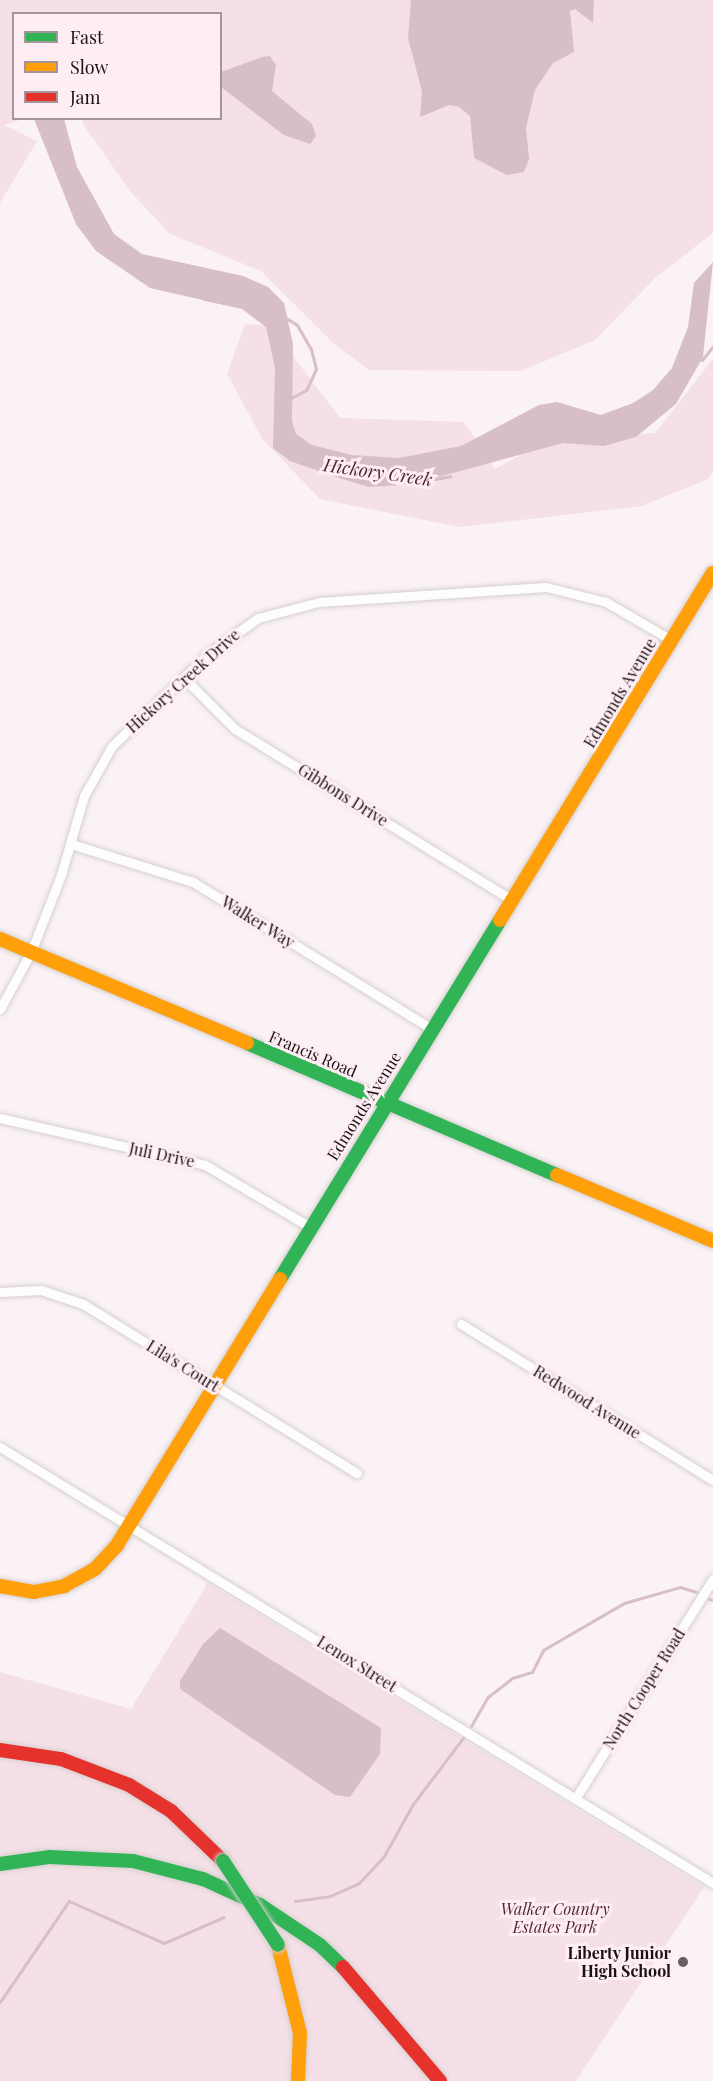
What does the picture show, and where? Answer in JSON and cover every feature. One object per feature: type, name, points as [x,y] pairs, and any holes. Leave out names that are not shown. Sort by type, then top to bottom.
[{"type":"main road","name":"Edmonds Avenue","points":[[0,1586],[34,1592],[75,1581],[105,1560],[130,1526],[385,1102],[713,573]]},
{"type":"main road","name":"Francis Road","points":[[0,939],[713,1241]]},
{"type":"main road","points":[[0,1750],[61,1759],[129,1785],[171,1811],[223,1861],[278,1945],[300,2033],[298,2081]]},
{"type":"main road","points":[[0,1864],[69,1857],[133,1861],[203,1880],[260,1905],[320,1945],[360,1983],[440,2081]]},
{"type":"street","name":"Hickory Creek Drive","points":[[0,1009],[31,952],[71,844],[84,796],[112,746],[186,680],[235,632],[289,607],[319,602],[546,587],[606,602],[671,640]]},
{"type":"street","name":"Gibbons Drive","points":[[186,680],[235,729],[510,899]]},
{"type":"street","name":"Walker Way","points":[[71,844],[193,882],[432,1029]]},
{"type":"street","name":"Juli Drive","points":[[0,1118],[205,1165],[310,1227]]},
{"type":"street","name":"Lila's Court","points":[[0,1292],[41,1290],[71,1298],[357,1473]]},
{"type":"street","name":"Redwood Avenue","points":[[461,1324],[713,1480]]},
{"type":"street","name":"Lenox Street","points":[[0,1447],[713,1883]]},
{"type":"street","name":"North Cooper Road","points":[[575,1799],[713,1579]]},
{"type":"green space","points":[[0,0],[713,0],[713,233],[656,277],[595,340],[521,371],[369,370],[334,344],[261,271],[170,234],[130,191],[83,124],[83,120],[222,120],[222,12],[12,12],[12,120],[18,121],[4,125],[37,141],[0,203]]},
{"type":"green space","points":[[245,324],[279,326],[289,351],[340,418],[464,422],[495,469],[544,442],[655,433],[713,359],[713,471],[708,479],[642,506],[460,527],[320,499],[263,440],[227,374]]},
{"type":"green space","name":"Walker Country Estates Park","points":[[208,1583],[704,1887],[576,2081],[0,2081],[0,1672],[131,1709]]},
{"type":"water","points":[[411,0],[594,0],[593,23],[575,9],[570,11],[574,52],[553,63],[535,90],[526,128],[529,159],[524,172],[507,175],[474,158],[470,116],[459,107],[449,105],[420,117],[422,92],[408,38]]},
{"type":"water","points":[[270,56],[276,65],[272,91],[312,124],[316,136],[310,144],[284,135],[222,88],[222,72]]},
{"type":"water","points":[[34,120],[64,120],[77,167],[114,234],[142,254],[243,276],[268,287],[284,303],[293,344],[292,421],[296,434],[312,445],[351,455],[399,458],[461,446],[539,405],[557,402],[601,415],[633,403],[653,390],[672,368],[688,327],[694,283],[713,262],[703,357],[676,404],[636,437],[604,446],[563,443],[413,484],[369,487],[290,461],[273,448],[275,368],[266,327],[242,309],[150,288],[96,251],[76,224]]},
{"type":"water","points":[[220,1628],[381,1728],[380,1754],[350,1797],[335,1795],[180,1689],[180,1681],[203,1644]]},
{"type":"waterway","name":"Hickory Creek","points":[[204,299],[229,304]]},
{"type":"waterway","name":"Hickory Creek","points":[[286,318],[297,325],[311,349],[316,369],[306,390],[291,398]]},
{"type":"waterway","name":"Hickory Creek","points":[[702,360],[713,346]]},
{"type":"waterway","name":"Hickory Creek","points":[[429,480],[451,476]]},
{"type":"waterway","points":[[471,1726],[488,1697],[512,1678],[532,1672],[543,1650],[624,1603],[680,1587],[696,1592]]},
{"type":"waterway","points":[[709,1599],[713,1600]]},
{"type":"waterway","points":[[295,1901],[330,1896],[359,1883],[384,1856],[413,1804],[463,1738]]},
{"type":"waterway","points":[[0,2002],[69,1901],[164,1943],[224,1917]]},
{"type":"traffic: fast","points":[[280,1279],[500,920]]},
{"type":"traffic: fast","points":[[247,1043],[557,1175]]},
{"type":"traffic: fast","points":[[0,1864],[49,1857],[133,1861],[203,1879],[260,1905],[320,1945],[343,1967]]},
{"type":"traffic: fast","points":[[223,1861],[278,1945]]},
{"type":"traffic: slow","points":[[500,920],[713,573]]},
{"type":"traffic: slow","points":[[0,939],[247,1043]]},
{"type":"traffic: slow","points":[[557,1175],[713,1241]]},
{"type":"traffic: slow","points":[[0,1586],[34,1592],[64,1586],[95,1569],[117,1545],[280,1279]]},
{"type":"traffic: slow","points":[[278,1945],[300,2033],[298,2081]]},
{"type":"traffic: jam","points":[[0,1750],[61,1759],[129,1785],[171,1811],[223,1861]]},
{"type":"traffic: jam","points":[[343,1967],[440,2081]]},
{"type":"place","name":"Liberty Junior High School","points":[[683,1962]]}]
